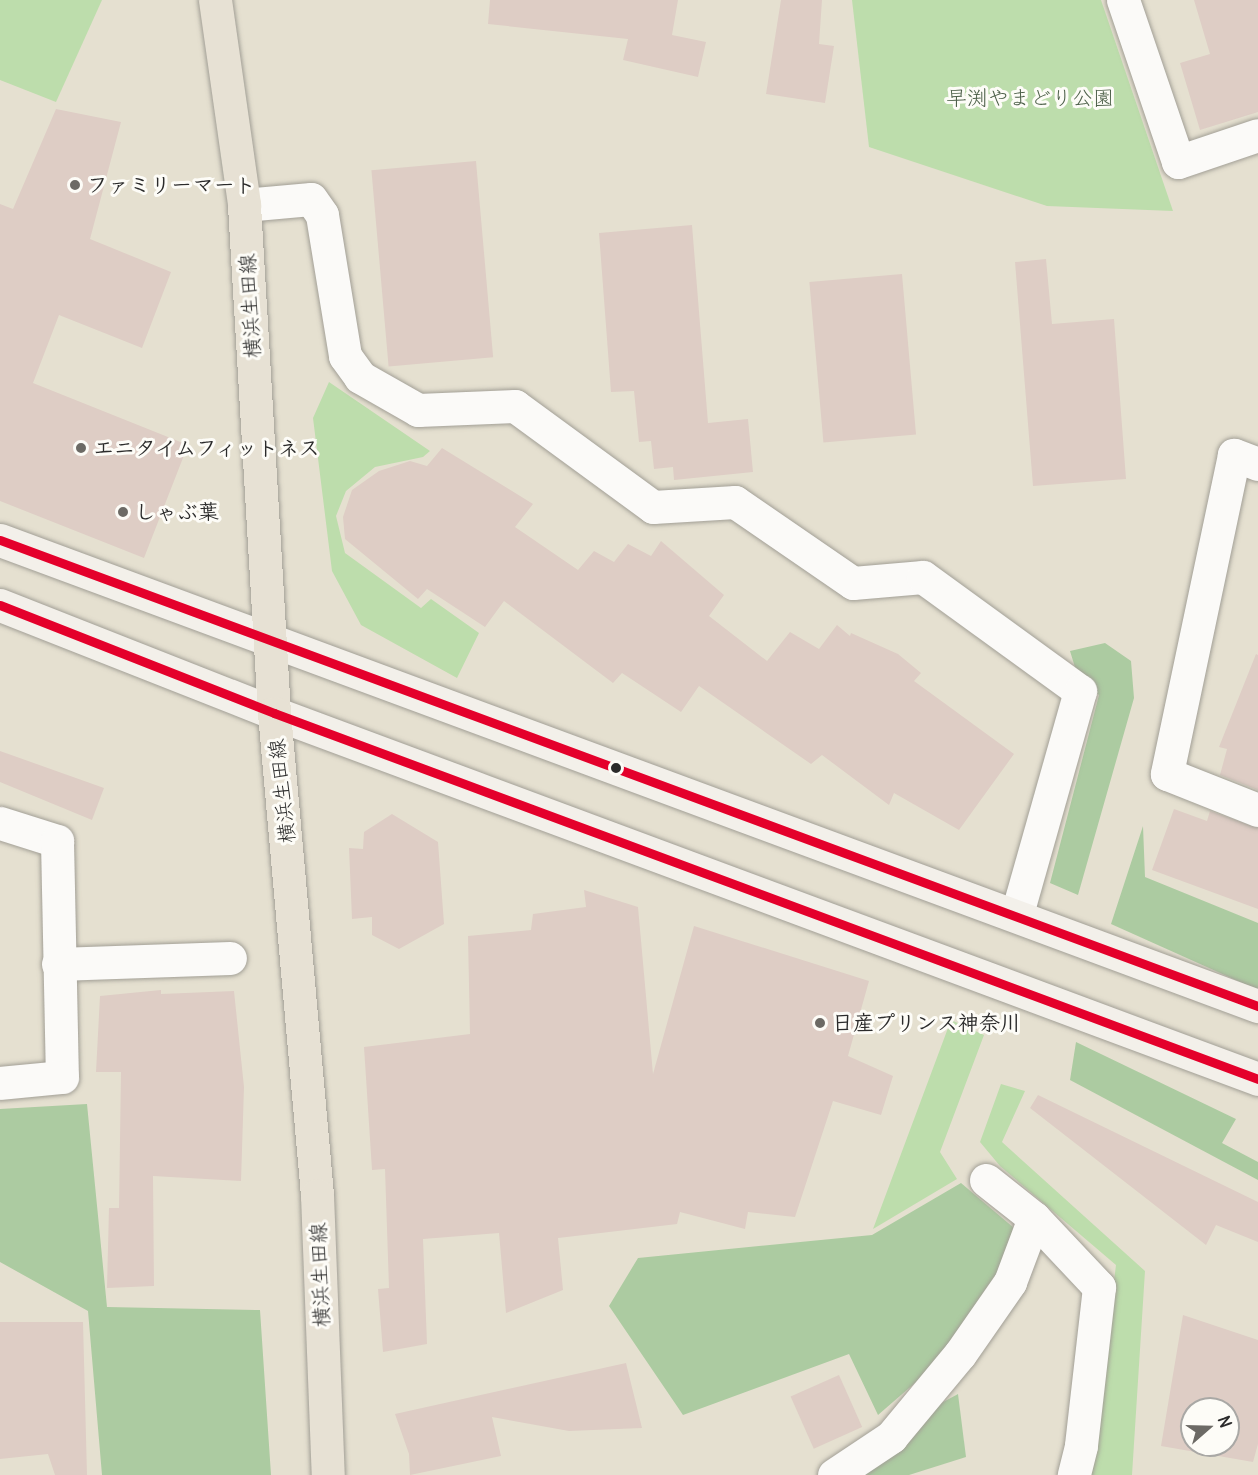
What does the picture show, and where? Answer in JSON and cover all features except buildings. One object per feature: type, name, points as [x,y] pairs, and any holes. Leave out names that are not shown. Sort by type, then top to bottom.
[{"type":"main road","name":"横浜生田線","points":[[214,0],[244,205],[288,956],[317,1195],[328,1475]]},
{"type":"street","points":[[1123,0],[1178,162],[1258,135]]},
{"type":"street","points":[[244,205],[311,200],[322,215],[345,356],[360,377],[418,410],[515,406],[653,507],[735,502],[853,583],[923,577],[1080,691],[1017,914]]},
{"type":"street","points":[[1258,464],[1234,455],[1167,774],[1258,810]]},
{"type":"street","points":[[0,540],[1017,914],[1258,1006]]},
{"type":"street","points":[[0,605],[274,713],[1258,1079]]},
{"type":"street","points":[[0,823],[57,841],[62,1077],[0,1083]]},
{"type":"street","points":[[58,964],[230,958]]},
{"type":"street","points":[[986,1180],[1034,1218],[1099,1287],[1081,1446],[1074,1475]]},
{"type":"street","points":[[834,1475],[891,1437],[960,1354],[1010,1282],[1034,1218]]},
{"type":"green space","points":[[0,0],[102,0],[56,102],[0,80]]},
{"type":"green space","name":"早渕やまどり公園","points":[[852,0],[1101,0],[1173,211],[1047,206],[869,147]]},
{"type":"green space","points":[[329,382],[430,451],[423,457],[375,467],[346,491],[336,516],[345,553],[421,608],[431,599],[479,633],[457,678],[361,625],[332,571],[313,418]]},
{"type":"green space","points":[[1105,643],[1131,661],[1134,698],[1078,895],[1050,883],[1099,695],[1078,677],[1070,651]]},
{"type":"green space","points":[[1143,826],[1145,877],[1258,923],[1258,990],[1111,924]]},
{"type":"green space","points":[[951,1020],[984,1035],[940,1152],[957,1179],[873,1229]]},
{"type":"green space","points":[[1076,1042],[1236,1119],[1222,1143],[1258,1162],[1258,1180],[1070,1080]]},
{"type":"green space","points":[[1001,1084],[1025,1091],[1002,1142],[1145,1271],[1132,1475],[1090,1475],[1116,1265],[1000,1166],[980,1142]]},
{"type":"green space","points":[[87,1104],[107,1307],[260,1310],[271,1475],[102,1475],[88,1311],[0,1262],[0,1109]]},
{"type":"green space","points":[[961,1183],[1014,1228],[998,1271],[931,1369],[878,1415],[849,1354],[683,1415],[609,1306],[638,1258],[872,1235]]},
{"type":"green space","points":[[958,1394],[966,1457],[909,1475],[859,1475],[936,1406]]},
{"type":"transit line","points":[[0,540],[1258,1006]]},
{"type":"transit line","points":[[0,605],[274,713],[1258,1079]]},
{"type":"place","name":"ファミリーマート","points":[[75,185]]},
{"type":"place","name":"エニタイムフィットネス","points":[[81,448]]},
{"type":"place","name":"しゃぶ葉","points":[[123,512]]},
{"type":"place","name":"日産プリンス神奈川","points":[[820,1023]]}]
